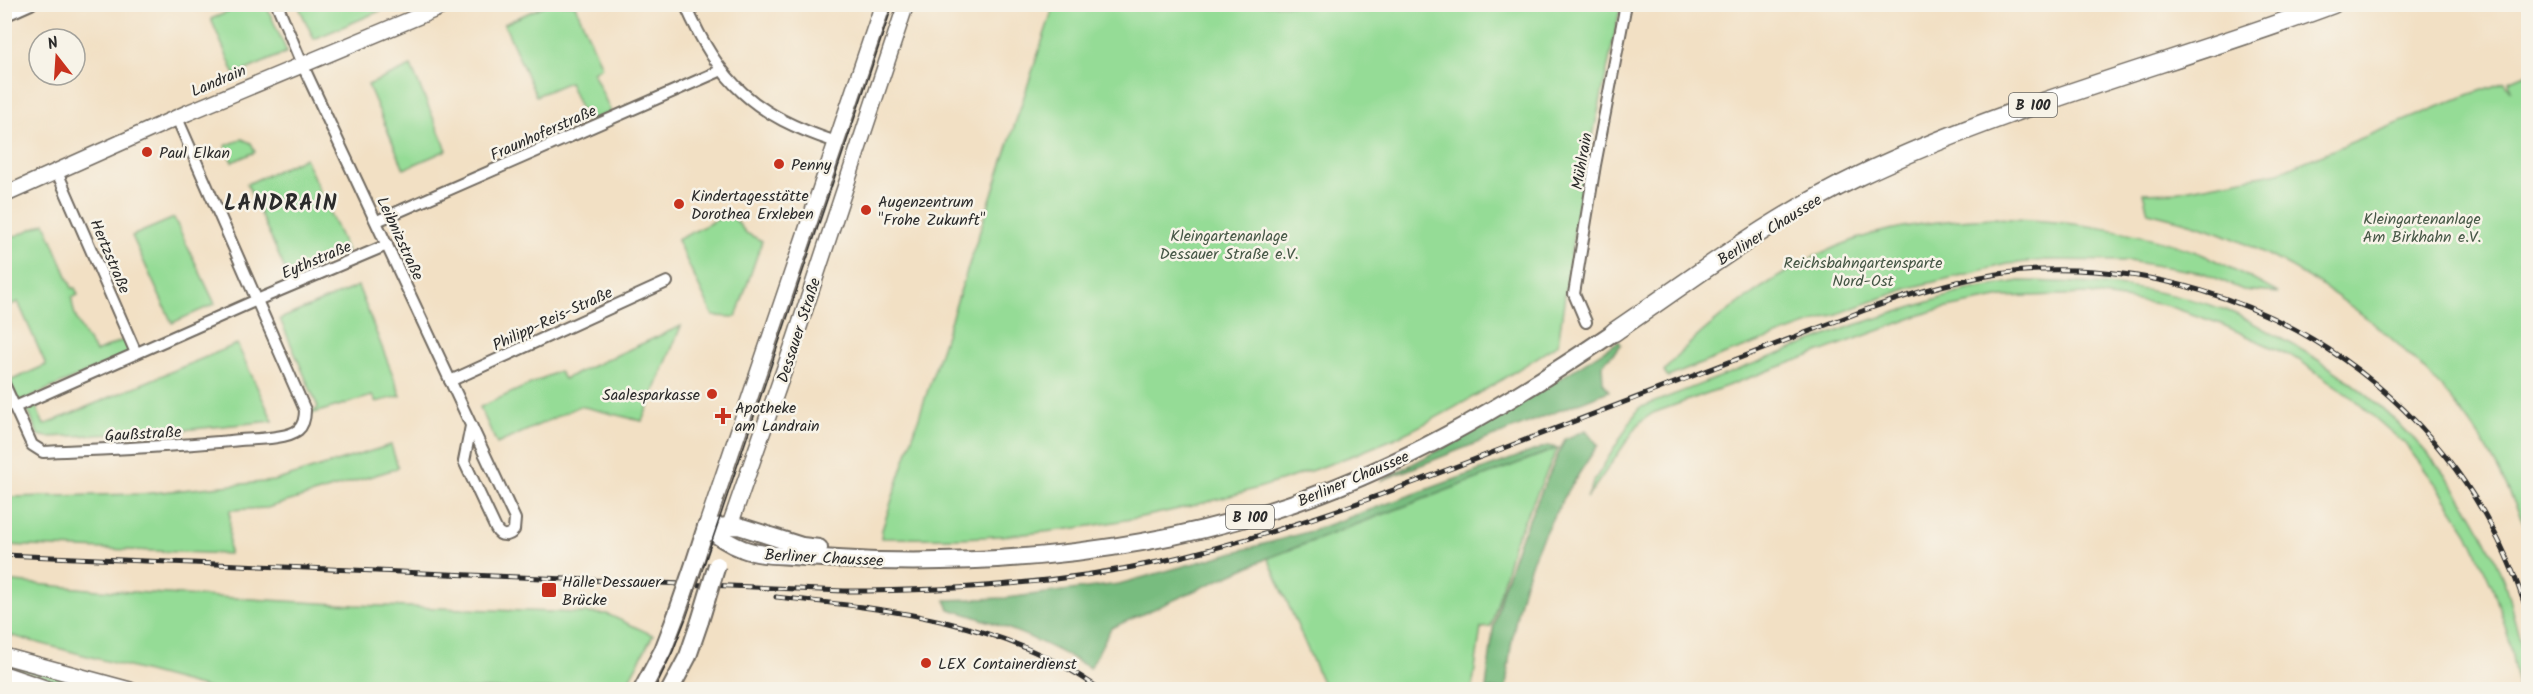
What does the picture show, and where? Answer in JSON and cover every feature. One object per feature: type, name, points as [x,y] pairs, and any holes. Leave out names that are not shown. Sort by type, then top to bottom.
[{"type":"highway","name":"Berliner Chaussee","points":[[1612,328],[1785,205],[1855,168],[1981,113],[2304,4]]},
{"type":"highway","name":"Berliner Chaussee","points":[[1612,328],[1748,240],[1859,175],[1981,122],[2143,70],[2333,4]]},
{"type":"main road","name":"Landrain","points":[[4,195],[302,64],[448,4]]},
{"type":"main road","name":"Dessauer Straße","points":[[642,690],[663,650],[676,616],[883,4]]},
{"type":"main road","name":"Dessauer Straße","points":[[670,690],[688,656],[727,533],[771,412],[906,4]]},
{"type":"main road","name":"Berliner Chaussee","points":[[706,527],[727,533],[753,530],[802,546],[924,553],[1060,546],[1154,531],[1262,502],[1328,479],[1409,445],[1506,392],[1612,328]]},
{"type":"main road","name":"Berliner Chaussee","points":[[727,533],[746,550],[762,554],[844,560],[930,562],[1001,560],[1111,548],[1210,527],[1267,512],[1325,491],[1411,454],[1485,414],[1612,328]]},
{"type":"main road","points":[[717,564],[730,553],[746,550]]},
{"type":"main road","points":[[4,656],[130,690]]},
{"type":"main road","points":[[4,674],[51,690]]},
{"type":"street","points":[[4,16],[31,4]]},
{"type":"street","name":"Leibnizstraße","points":[[277,4],[302,64],[515,519],[514,530],[508,535],[496,530],[464,461],[471,426]]},
{"type":"street","points":[[685,4],[722,70],[739,91],[772,116],[796,128],[836,142]]},
{"type":"street","name":"Mühlrain","points":[[1586,322],[1574,294],[1595,165],[1626,4]]},
{"type":"street","name":"Fraunhoferstraße","points":[[377,221],[722,70]]},
{"type":"street","points":[[177,118],[257,301]]},
{"type":"street","name":"Hertzstraße","points":[[57,172],[136,353]]},
{"type":"street","name":"Eythstraße","points":[[136,353],[387,245]]},
{"type":"street","name":"Philipp-Reis-Straße","points":[[450,381],[667,282]]},
{"type":"street","name":"Gaußstraße","points":[[4,384],[32,446],[43,452],[165,448],[286,435],[298,430],[305,419],[305,410],[257,301]]},
{"type":"street","points":[[15,407],[136,353]]},
{"type":"green space","points":[[548,4],[575,5],[602,67],[593,72],[611,112],[586,122],[569,82],[536,96],[504,24]]},
{"type":"green space","points":[[245,5],[266,5],[287,52],[235,75],[211,19]]},
{"type":"green space","points":[[298,5],[394,5],[314,39]]},
{"type":"green space","name":"Kleingartenanlage Dessauer Straße e.V.","points":[[1054,5],[1621,5],[1577,210],[1558,344],[1415,429],[1344,459],[1243,492],[1139,517],[1034,533],[981,537],[881,538]]},
{"type":"green space","points":[[411,66],[447,150],[404,169],[368,85]]},
{"type":"green space","name":"Kleingartenanlage Am Birkhahn e.V.","points":[[2528,73],[2528,533],[2499,472],[2473,428],[2440,386],[2387,335],[2358,311],[2327,290],[2263,252],[2210,229],[2148,212],[2143,193],[2174,192],[2279,172],[2462,97],[2505,82],[2511,91],[2509,81]]},
{"type":"green space","points":[[242,139],[251,143],[255,152],[232,162],[225,146]]},
{"type":"green space","points":[[305,158],[347,251],[288,276],[247,184]]},
{"type":"green space","points":[[730,213],[746,233],[762,241],[736,317],[713,316],[677,240]]},
{"type":"green space","points":[[174,218],[215,304],[172,323],[132,236]]},
{"type":"green space","name":"Reichsbahngartensparte Nord-Ost","points":[[1994,218],[2096,227],[2146,237],[2206,256],[2278,293],[2243,290],[2204,273],[2128,261],[2047,260],[2008,264],[1909,288],[1668,377],[1664,371],[1702,332],[1726,313],[1777,277],[1804,262],[1854,240],[1888,230],[1941,222]]},
{"type":"green space","points":[[45,223],[72,288],[75,288],[78,295],[72,298],[73,305],[80,326],[88,340],[96,352],[125,339],[131,353],[19,402],[10,381],[46,365],[18,302],[6,307],[4,241]]},
{"type":"green space","points":[[2020,281],[2124,287],[2174,295],[2226,310],[2245,318],[2312,356],[2381,407],[2412,436],[2440,468],[2465,503],[2486,540],[2505,584],[2523,654],[2528,689],[2518,689],[2509,639],[2493,588],[2468,533],[2438,487],[2405,444],[2350,396],[2299,360],[2221,324],[2165,305],[2088,294],[2002,297],[1932,311],[1653,413],[1640,422],[1587,498],[1594,481],[1639,408],[1849,327],[1967,290]]},
{"type":"green space","points":[[358,286],[401,396],[376,402],[372,396],[311,414],[311,411],[318,407],[280,319]]},
{"type":"green space","points":[[681,326],[642,421],[580,406],[497,444],[480,407],[559,371],[564,379]]},
{"type":"green space","points":[[1619,341],[1621,345],[1602,365],[1603,382],[1609,391],[1380,481],[1483,427]]},
{"type":"green space","points":[[237,344],[273,421],[163,432],[47,437],[38,435],[27,408],[35,404],[44,425]]},
{"type":"green space","points":[[1586,430],[1598,445],[1559,506],[1532,562],[1516,616],[1506,689],[1486,689],[1493,630],[1502,592],[1518,544],[1565,439]]},
{"type":"green space","points":[[391,445],[398,467],[395,469],[267,508],[230,510],[229,554],[5,545],[5,528],[11,527],[10,497],[141,494],[274,481]]},
{"type":"green space","points":[[1547,446],[1558,448],[1268,558],[1111,628],[1090,668],[1056,649],[1021,634],[949,609],[945,600],[1006,598],[1119,584],[1311,531]]},
{"type":"green space","points":[[1558,448],[1513,545],[1491,627],[1481,628],[1472,689],[1325,689],[1268,558]]},
{"type":"green space","points":[[5,581],[98,590],[354,605],[607,614],[653,635],[624,689],[211,689],[5,634]]},
{"type":"green space","points":[[16,663],[116,689],[77,689],[14,668]]},
{"type":"tram line","points":[[654,690],[686,618],[893,4]]},
{"type":"railway","points":[[4,555],[844,591],[962,588],[1080,576],[1158,562],[1245,540],[1415,482],[1865,310],[1930,289],[1974,278],[2041,270],[2123,274],[2202,291],[2276,320],[2344,360],[2404,410],[2456,470],[2498,538],[2528,615]]},
{"type":"railway","points":[[776,597],[904,614],[986,633],[1026,648],[1064,667],[1101,690]]},
{"type":"place","name":"Paul Elkan","points":[[147,152]]},
{"type":"place","name":"Penny","points":[[779,164]]},
{"type":"place","name":"Kindertagesstätte Dorothea Erxleben","points":[[679,204]]},
{"type":"place","name":"Augenzentrum \"Frohe Zukunft\"","points":[[866,210]]},
{"type":"place","name":"Saalesparkasse","points":[[712,394]]},
{"type":"place","name":"Apotheke am Landrain","points":[[723,416]]},
{"type":"place","name":"Halle Dessauer Brücke","points":[[549,590]]},
{"type":"place","name":"LEX Containerdienst","points":[[926,663]]},
{"type":"district","name":"LANDRAIN","points":[[281,202]]}]
